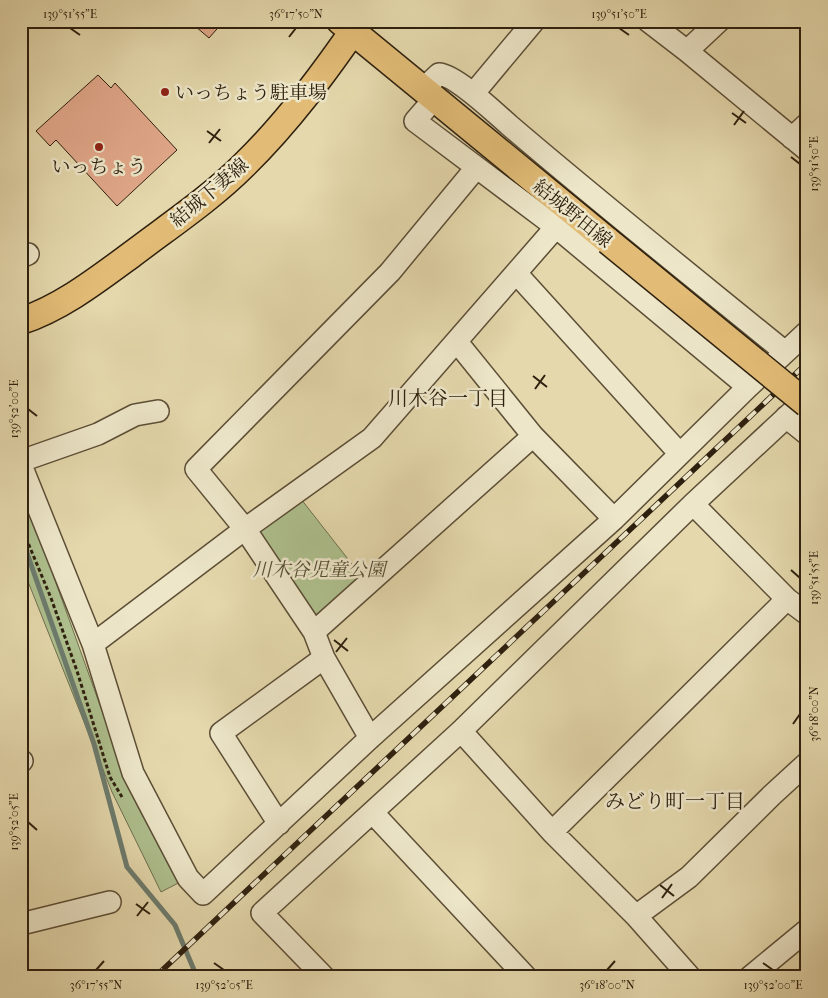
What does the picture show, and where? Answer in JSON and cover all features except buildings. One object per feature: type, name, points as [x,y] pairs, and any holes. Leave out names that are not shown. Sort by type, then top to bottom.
[{"type":"main road","name":"結城野田線","points":[[351,25],[428,94],[608,241],[796,411]]},
{"type":"main road","name":"結城下妻線","points":[[21,321],[46,311],[66,300],[110,270],[204,200],[243,167],[302,100],[351,25]]},
{"type":"street","points":[[473,94],[534,21]]},
{"type":"street","points":[[648,21],[802,137]]},
{"type":"street","points":[[687,51],[719,21]]},
{"type":"street","points":[[748,387],[556,227],[415,121],[439,74],[445,75],[473,94],[584,189],[786,352]]},
{"type":"street","points":[[370,738],[324,658],[314,632],[245,529],[196,469],[390,272],[476,168]]},
{"type":"street","points":[[93,644],[245,529],[372,438],[556,227]]},
{"type":"street","points":[[516,273],[680,454]]},
{"type":"street","points":[[158,411],[135,415],[98,434],[21,463],[93,644],[133,773],[188,878],[203,894],[370,738],[614,519],[748,387],[807,332]]},
{"type":"street","points":[[457,342],[533,436],[614,519]]},
{"type":"street","points":[[324,977],[262,913],[374,813],[461,731],[693,504],[796,411],[807,398]]},
{"type":"street","points":[[796,411],[807,434]]},
{"type":"street","points":[[314,632],[533,436]]},
{"type":"street","points":[[693,504],[787,599],[807,614]]},
{"type":"street","points":[[552,832],[787,599]]},
{"type":"street","points":[[279,824],[221,732],[324,658]]},
{"type":"street","points":[[461,731],[552,832],[636,916],[690,977]]},
{"type":"street","points":[[636,916],[689,877],[772,794],[807,763]]},
{"type":"street","points":[[374,813],[526,977]]},
{"type":"street","points":[[21,924],[110,902]]},
{"type":"street","points":[[750,977],[807,930]]},
{"type":"green space","points":[[21,486],[138,807],[171,867],[188,878],[161,892],[112,792],[21,564]]},
{"type":"green space","name":"川木谷児童公園","points":[[301,499],[362,577],[319,619],[257,532]]},
{"type":"waterway","points":[[21,536],[94,744],[127,867],[175,925],[197,977]]},
{"type":"railway","points":[[155,977],[807,363]]},
{"type":"place","name":"いっちょう駐車場","points":[[165,92]]},
{"type":"place","name":"いっちょう","points":[[99,147]]},
{"type":"district","name":"川木谷一丁目","points":[[448,398]]},
{"type":"district","name":"みどり町一丁目","points":[[675,801]]}]
